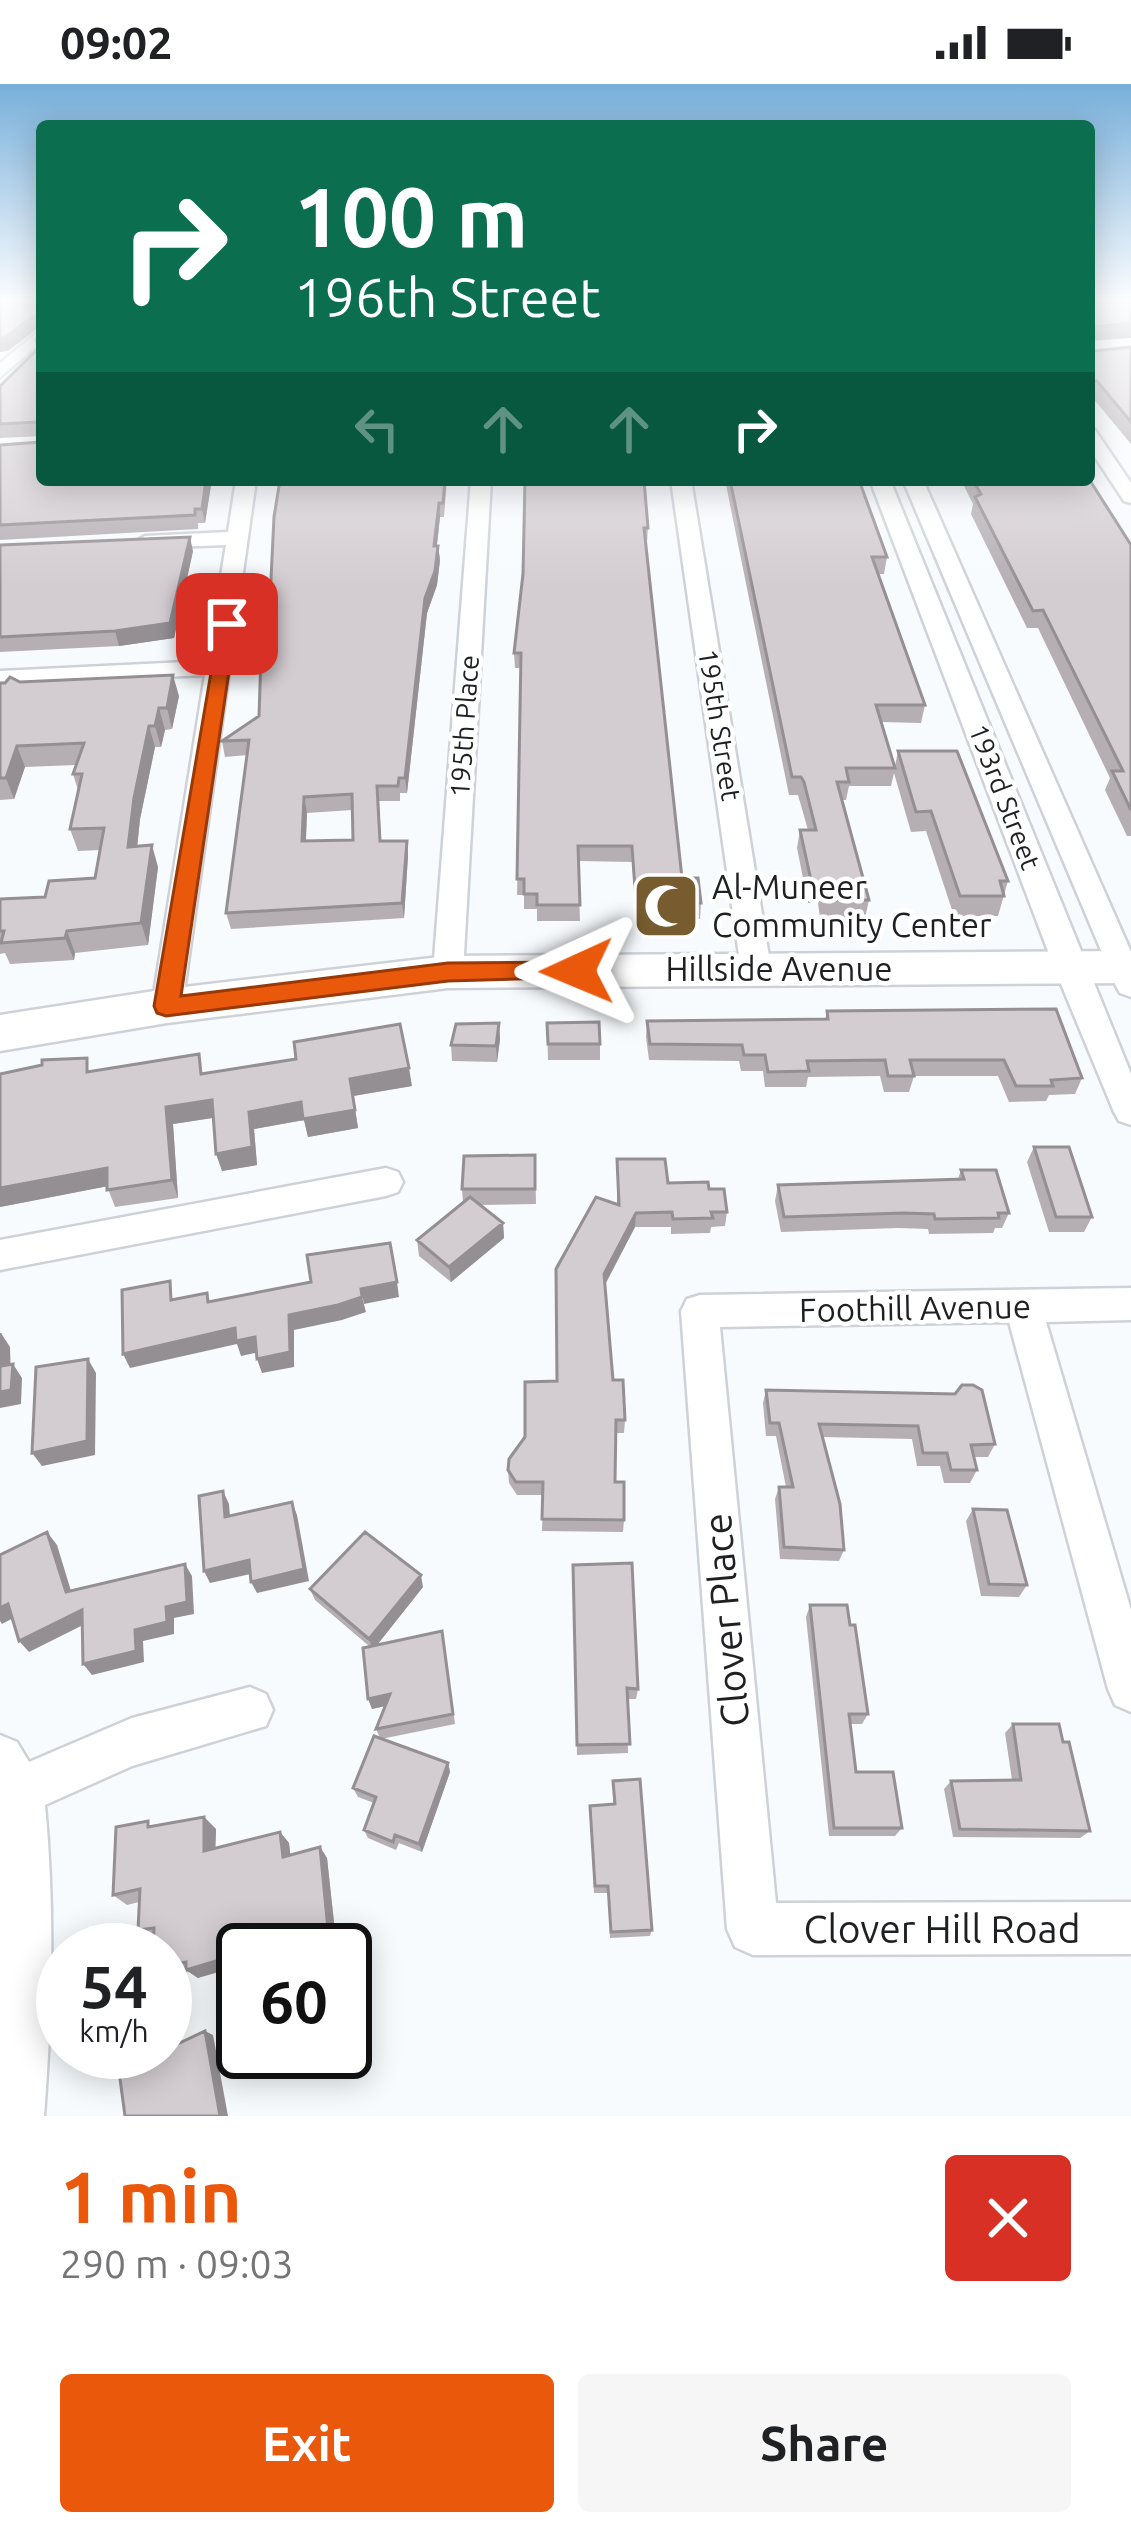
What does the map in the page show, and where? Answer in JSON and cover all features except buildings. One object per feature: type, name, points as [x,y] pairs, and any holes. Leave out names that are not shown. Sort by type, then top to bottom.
[{"type":"main road","name":"Hillside Avenue","points":[[0,1033],[166,1006],[448,972],[1069,967],[1128,973]]},
{"type":"street","points":[[1095,443],[1129,491]]},
{"type":"street","points":[[166,1006],[245,486]]},
{"type":"street","name":"195th Place","points":[[448,972],[481,486]]},
{"type":"street","name":"195th Street","points":[[681,486],[756,969]]},
{"type":"street","name":"193rd Street","points":[[916,486],[1128,973]]},
{"type":"street","points":[[885,493],[924,506]]},
{"type":"street","name":"193rd Street","points":[[885,493],[1069,967],[1131,1112]]},
{"type":"street","points":[[115,543],[239,538]]},
{"type":"street","points":[[919,581],[956,580]]},
{"type":"street","points":[[0,678],[220,667]]},
{"type":"street","points":[[958,680],[999,679]]},
{"type":"street","points":[[1005,800],[1050,798]]},
{"type":"street","points":[[0,1255],[386,1182]]},
{"type":"street","name":"Foothill Avenue","points":[[700,1311],[1131,1304]]},
{"type":"street","points":[[1023,1306],[1131,1690]]},
{"type":"street","name":"Clover Place","points":[[700,1311],[753,1929]]},
{"type":"street","points":[[16,2116],[28,1961],[10,1775],[190,1721],[250,1710]]},
{"type":"street","name":"Clover Hill Road","points":[[753,1929],[1131,1928]]},
{"type":"place","name":"Al-Muneer Community Center","points":[[666,906]]},
{"type":"route","points":[[227,624],[166,1006],[448,972],[577,971]]}]
